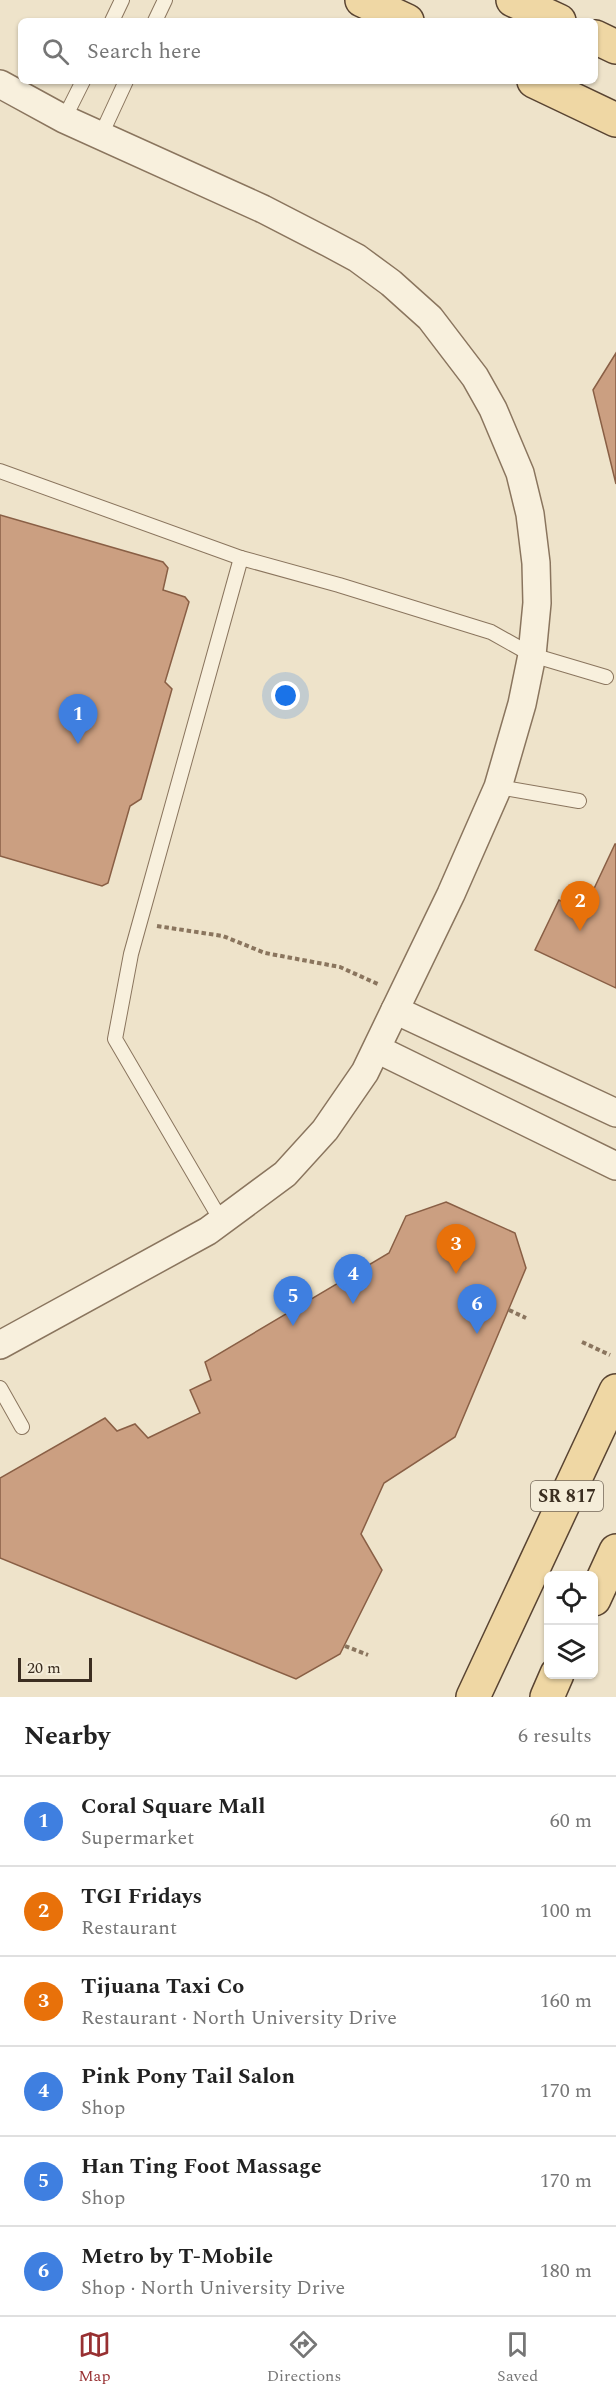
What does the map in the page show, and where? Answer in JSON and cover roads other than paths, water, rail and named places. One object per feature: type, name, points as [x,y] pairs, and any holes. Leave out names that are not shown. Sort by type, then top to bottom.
[{"type":"main road","points":[[362,0],[401,18]]},
{"type":"main road","points":[[513,0],[552,18]]},
{"type":"main road","points":[[598,38],[616,47]]},
{"type":"main road","points":[[540,84],[616,120]]},
{"type":"main road","name":"SR 817","points":[[473,1697],[616,1391]]},
{"type":"main road","points":[[598,1590],[616,1551]]},
{"type":"main road","points":[[547,1697],[555,1679]]},
{"type":"street","points":[[0,84],[64,118],[263,209],[357,258],[391,283],[430,318],[475,377],[493,409],[520,473],[530,514],[536,563],[537,603],[532,655],[522,704],[498,787],[377,1049],[365,1072],[325,1130],[285,1174],[222,1222],[0,1345]]},
{"type":"street","points":[[400,1000],[616,1113]]},
{"type":"street","points":[[377,1049],[616,1166]]},
{"type":"lane","points":[[113,18],[122,0]]},
{"type":"lane","points":[[156,18],[165,0]]},
{"type":"lane","points":[[64,118],[81,84]]},
{"type":"lane","points":[[100,135],[125,84]]},
{"type":"lane","points":[[0,471],[241,558],[339,585],[491,632],[532,655],[606,677]]},
{"type":"lane","points":[[222,1222],[115,1039],[131,954],[241,558]]},
{"type":"lane","points":[[498,787],[579,801]]},
{"type":"lane","points":[[0,1388],[22,1427]]},
{"type":"place","name":"Coral Square Mall","points":[[78,744]]},
{"type":"place","name":"TGI Fridays","points":[[580,931]]},
{"type":"place","name":"Tijuana Taxi Co","points":[[456,1274]]},
{"type":"place","name":"Pink Pony Tail Salon","points":[[353,1304]]},
{"type":"place","name":"Han Ting Foot Massage","points":[[293,1326]]},
{"type":"place","name":"Metro by T-Mobile","points":[[477,1334]]}]
